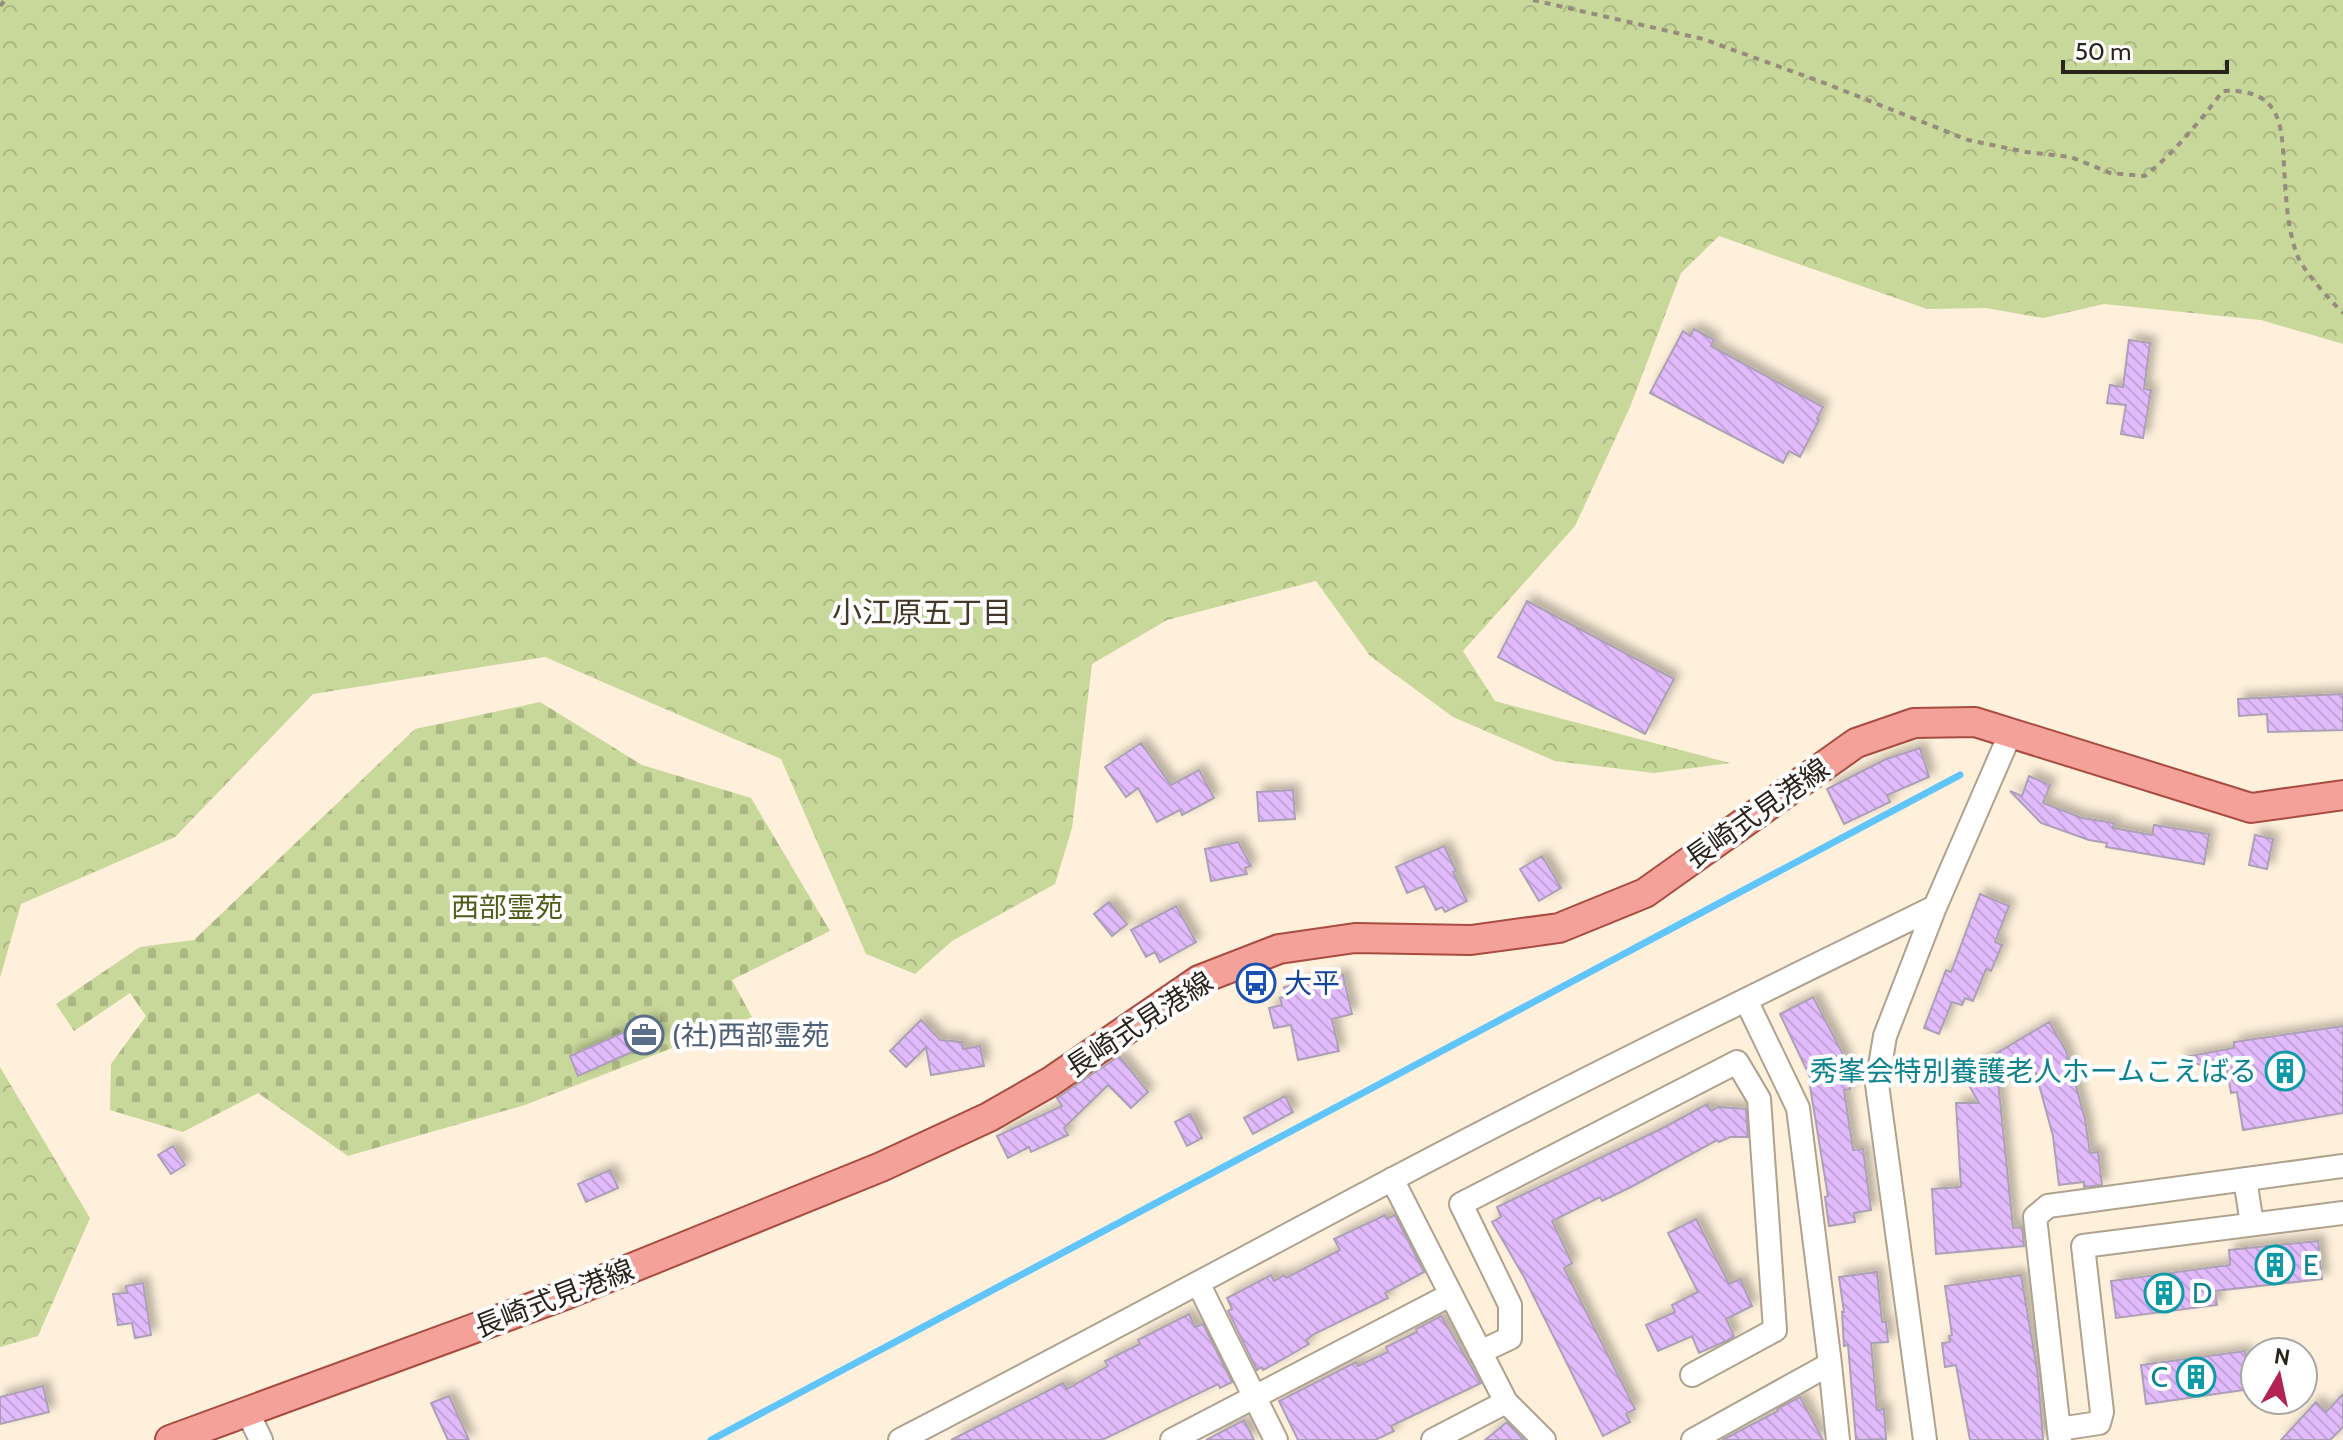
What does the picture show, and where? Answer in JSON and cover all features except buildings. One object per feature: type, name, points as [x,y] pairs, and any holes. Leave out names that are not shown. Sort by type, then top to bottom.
[{"type":"main road","name":"長崎式見港線","points":[[170,1440],[565,1295],[881,1167],[989,1117],[1050,1082],[1199,980],[1279,949],[1355,938],[1471,940],[1559,928],[1645,893],[1856,743],[1914,723],[1975,722],[2251,808],[2312,802],[2343,795]]},
{"type":"street","points":[[1925,1440],[1877,1084],[1885,1036],[1935,907],[2011,732]]},
{"type":"street","points":[[900,1440],[1199,1285],[1392,1179],[1935,907]]},
{"type":"street","points":[[1746,1000],[1798,1108],[1838,1440]]},
{"type":"street","points":[[1480,1352],[1510,1338],[1510,1305],[1461,1204],[1737,1062],[1759,1099],[1775,1330],[1692,1375]]},
{"type":"street","points":[[2343,1166],[2048,1206],[2035,1217],[2059,1434],[2099,1423],[2102,1412],[2083,1246],[2343,1213]]},
{"type":"street","points":[[1392,1179],[1506,1402],[1544,1440]]},
{"type":"street","points":[[2245,1179],[2252,1224]]},
{"type":"street","points":[[1199,1285],[1276,1440]]},
{"type":"street","points":[[1172,1440],[1450,1295]]},
{"type":"street","points":[[1693,1440],[1830,1364]]},
{"type":"street","points":[[1433,1440],[1506,1402]]},
{"type":"street","points":[[248,1413],[261,1440]]},
{"type":"path","points":[[0,6],[5,0]]},
{"type":"path","points":[[1533,0],[1703,39],[1799,73],[1968,140],[2071,157],[2110,173],[2145,176],[2188,134],[2223,91],[2246,90],[2267,101],[2280,122],[2287,195],[2298,257],[2343,313]]},
{"type":"green space","points":[[0,0],[2343,0],[2343,344],[2261,320],[2104,304],[2043,318],[1986,308],[1927,309],[1719,236],[1681,273],[1630,407],[1575,526],[1463,651],[1495,701],[1730,763],[1654,773],[1555,761],[1453,717],[1370,656],[1316,581],[1167,620],[1092,664],[1072,828],[1055,884],[952,941],[915,974],[866,954],[781,759],[545,657],[313,694],[175,837],[21,904],[0,978]]},
{"type":"green space","name":"西部霊苑","points":[[540,702],[642,765],[751,798],[830,931],[732,980],[752,1017],[525,1105],[348,1156],[258,1093],[183,1132],[110,1110],[111,1064],[146,1016],[130,993],[74,1031],[56,1004],[140,947],[194,940],[415,729]]},
{"type":"green space","points":[[0,1067],[90,1218],[38,1336],[0,1347]]},
{"type":"waterway","points":[[711,1440],[1960,775]]},
{"type":"place","name":"大平","points":[[1256,983]]},
{"type":"place","name":"(社)西部霊苑","points":[[644,1035]]},
{"type":"place","name":"秀峯会特別養護老人ホームこえばる","points":[[2285,1071]]},
{"type":"place","name":"E","points":[[2275,1265]]},
{"type":"place","name":"D","points":[[2164,1293]]},
{"type":"place","name":"C","points":[[2196,1377]]},
{"type":"district","name":"小江原五丁目","points":[[922,613]]}]
